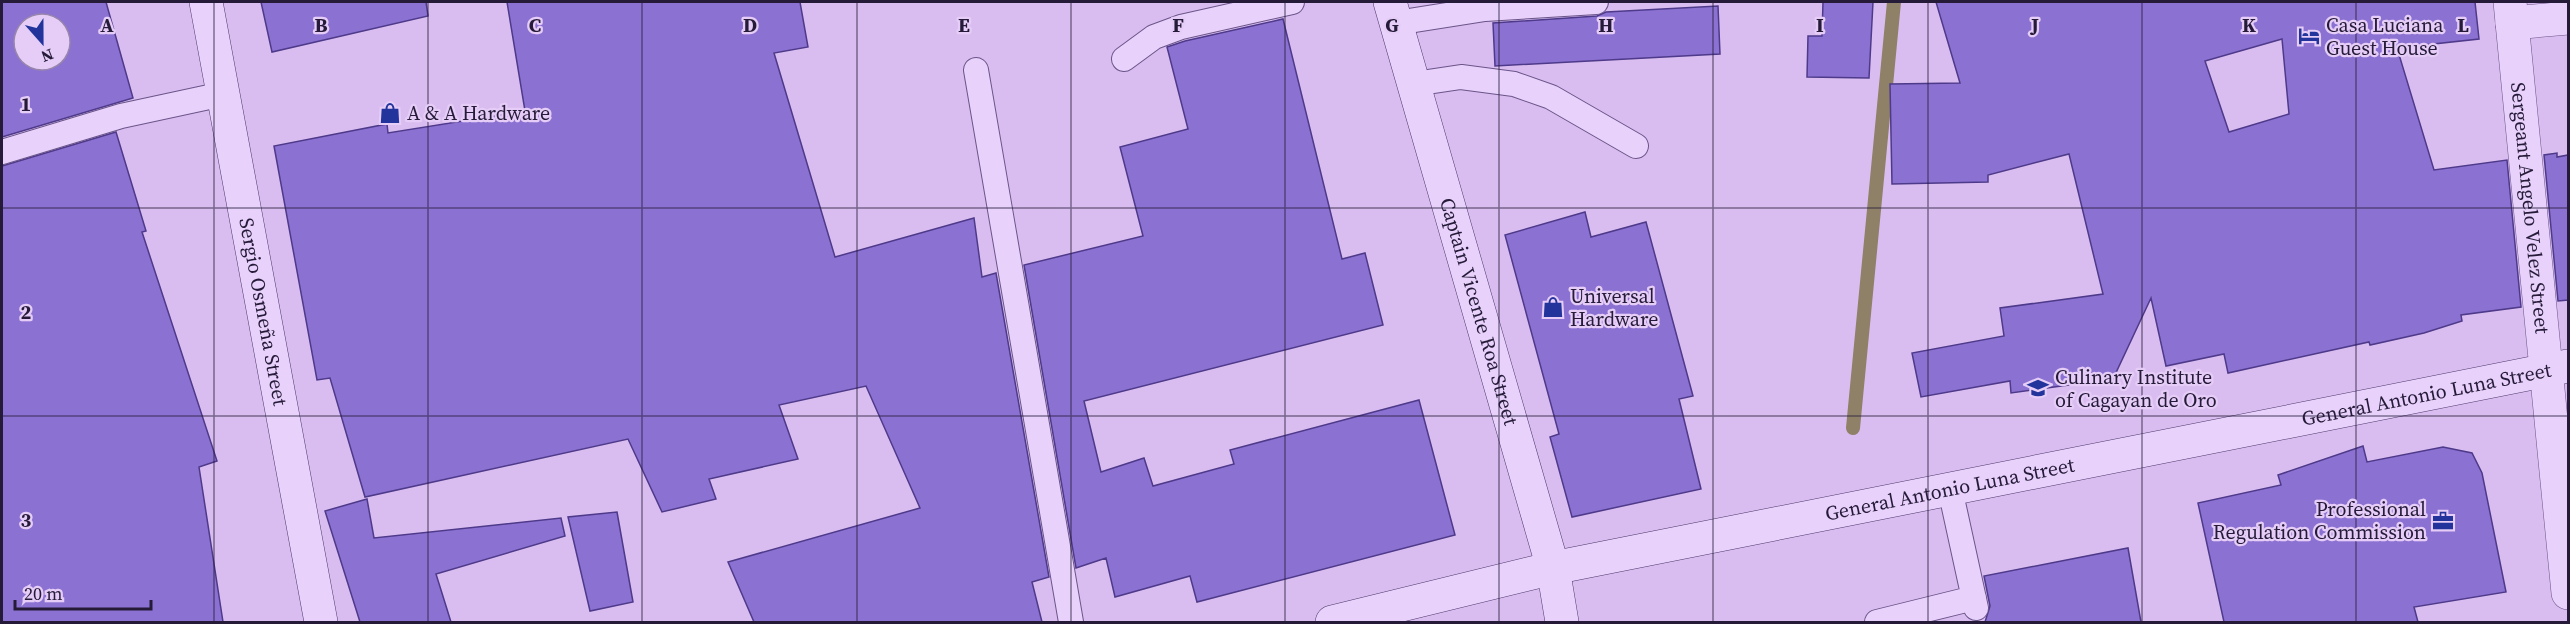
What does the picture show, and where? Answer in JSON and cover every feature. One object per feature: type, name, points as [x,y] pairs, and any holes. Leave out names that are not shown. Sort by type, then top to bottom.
[{"type":"street","name":"Sergio Osmeña Street","points":[[206,2],[321,622]]},
{"type":"street","name":"Captain Vicente Roa Street","points":[[1393,12],[1553,568],[1562,622]]},
{"type":"street","points":[[2511,12],[2568,18]]},
{"type":"street","name":"Sergeant Angelo Velez Street","points":[[2511,12],[2557,368],[2568,592]]},
{"type":"street","name":"General Antonio Luna Street","points":[[1332,622],[1553,568],[2557,368]]},
{"type":"lane","points":[[1124,59],[1154,37],[1181,27],[1292,2]]},
{"type":"lane","points":[[1393,12],[1596,2]]},
{"type":"lane","points":[[976,70],[1071,622]]},
{"type":"lane","points":[[1414,84],[1461,77],[1514,84],[1551,97],[1636,146]]},
{"type":"lane","points":[[2,152],[121,116],[222,94]]},
{"type":"lane","points":[[1877,622],[1975,603],[1950,489]]},
{"type":"building","points":[[2,2],[106,2],[133,98],[2,137]]},
{"type":"building","points":[[261,2],[426,2],[428,16],[272,52]]},
{"type":"building","points":[[507,2],[800,2],[808,47],[774,53],[835,257],[974,218],[982,277],[996,273],[1049,577],[1032,582],[1042,622],[754,622],[728,562],[920,508],[866,386],[779,405],[798,459],[709,479],[716,499],[662,512],[628,439],[365,497],[330,378],[317,380],[274,146],[387,124],[388,133],[525,111]]},
{"type":"building","points":[[1823,2],[1873,2],[1869,78],[1807,77],[1808,36],[1822,36]]},
{"type":"building","points":[[1936,2],[2475,2],[2479,39],[2397,48],[2434,170],[2507,160],[2521,307],[2461,315],[2462,321],[2424,333],[2370,345],[2369,342],[2228,373],[2224,354],[2166,366],[2151,298],[2113,379],[2011,393],[2010,381],[1921,397],[1912,353],[2004,336],[2000,308],[2103,294],[2069,154],[1988,175],[1988,182],[1892,184],[1890,84],[1960,83]],"holes":[[[2282,39],[2289,114],[2229,132],[2205,61]]]},
{"type":"building","points":[[1718,6],[1720,54],[1495,66],[1493,23],[1597,16],[1606,12]]},
{"type":"building","points":[[1283,19],[1342,259],[1365,253],[1383,325],[1084,401],[1101,472],[1144,458],[1153,486],[1234,464],[1230,450],[1419,400],[1455,535],[1197,602],[1190,576],[1115,597],[1106,558],[1076,568],[1024,265],[1143,236],[1120,147],[1188,129],[1167,47]]},
{"type":"building","points":[[116,132],[146,231],[142,232],[217,461],[199,467],[223,622],[2,622],[2,166]]},
{"type":"building","points":[[2557,153],[2557,157],[2568,155],[2568,300],[2558,301],[2544,155]]},
{"type":"building","points":[[1585,212],[1591,237],[1646,222],[1693,396],[1679,399],[1701,489],[1572,517],[1550,437],[1559,434],[1505,235]]},
{"type":"building","points":[[2363,446],[2367,462],[2443,447],[2472,453],[2482,473],[2506,592],[2414,607],[2418,622],[2224,622],[2198,503],[2281,485],[2278,475]]},
{"type":"building","points":[[367,499],[374,538],[561,518],[565,536],[436,574],[451,622],[360,622],[325,511]]},
{"type":"building","points":[[617,512],[633,602],[590,611],[568,517]]},
{"type":"building","points":[[2128,548],[2141,622],[1985,622],[1990,606],[1984,576]]},
{"type":"waterway","points":[[1853,428],[1894,2]]},
{"type":"place","name":"Casa Luciana Guest House","points":[[2309,36]]},
{"type":"place","name":"A & A Hardware","points":[[390,113]]},
{"type":"place","name":"Universal Hardware","points":[[1553,307]]},
{"type":"place","name":"Culinary Institute of Cagayan de Oro","points":[[2038,388]]},
{"type":"place","name":"Professional Regulation Commission","points":[[2443,521]]}]
